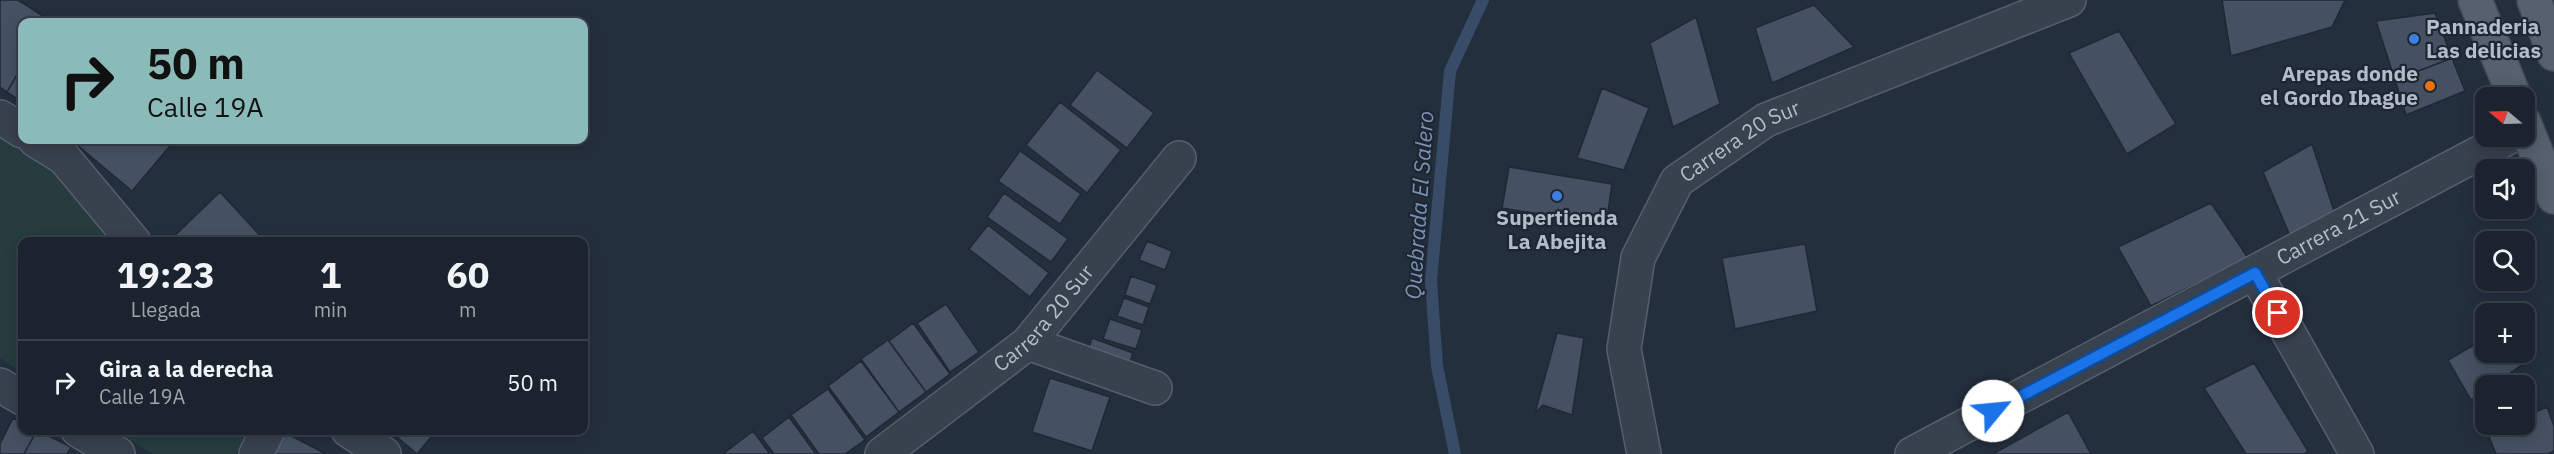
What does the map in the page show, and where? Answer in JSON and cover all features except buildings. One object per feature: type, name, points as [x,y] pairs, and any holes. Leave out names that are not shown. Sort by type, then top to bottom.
[{"type":"main road","points":[[2475,0],[2511,87]]},
{"type":"main road","points":[[2534,0],[2554,54]]},
{"type":"main road","points":[[2530,147],[2554,197]]},
{"type":"street","name":"Carrera 20 Sur","points":[[1644,454],[1624,349],[1638,258],[1677,181],[1766,120],[2069,0]]},
{"type":"street","points":[[0,117],[18,128]]},
{"type":"street","points":[[41,144],[64,158],[130,237]]},
{"type":"street","name":"Carrera 21 Sur","points":[[1912,454],[2489,147]]},
{"type":"street","name":"Carrera 20 Sur","points":[[882,454],[1028,343],[1179,158]]},
{"type":"street","points":[[2255,273],[2357,454]]},
{"type":"street","points":[[1028,343],[1155,388]]},
{"type":"street","points":[[0,385],[18,396]]},
{"type":"street","points":[[86,435],[118,454]]},
{"type":"street","points":[[256,454],[266,435]]},
{"type":"street","points":[[356,435],[384,454]]},
{"type":"green space","points":[[0,125],[18,137],[18,144],[27,144],[118,237],[18,237],[18,370],[0,358]]},
{"type":"green space","points":[[122,435],[248,435],[236,454],[153,454]]},
{"type":"waterway","name":"Quebrada El Salero","points":[[1455,454],[1437,366],[1431,281],[1450,71],[1483,0]]},
{"type":"place","name":"Pannaderia Las delicias","points":[[2414,39]]},
{"type":"place","name":"Arepas donde el Gordo Ibague","points":[[2430,86]]},
{"type":"place","name":"Supertienda La Abejita","points":[[1557,196]]},
{"type":"route","points":[[1993,411],[2255,273],[2278,313]]}]
